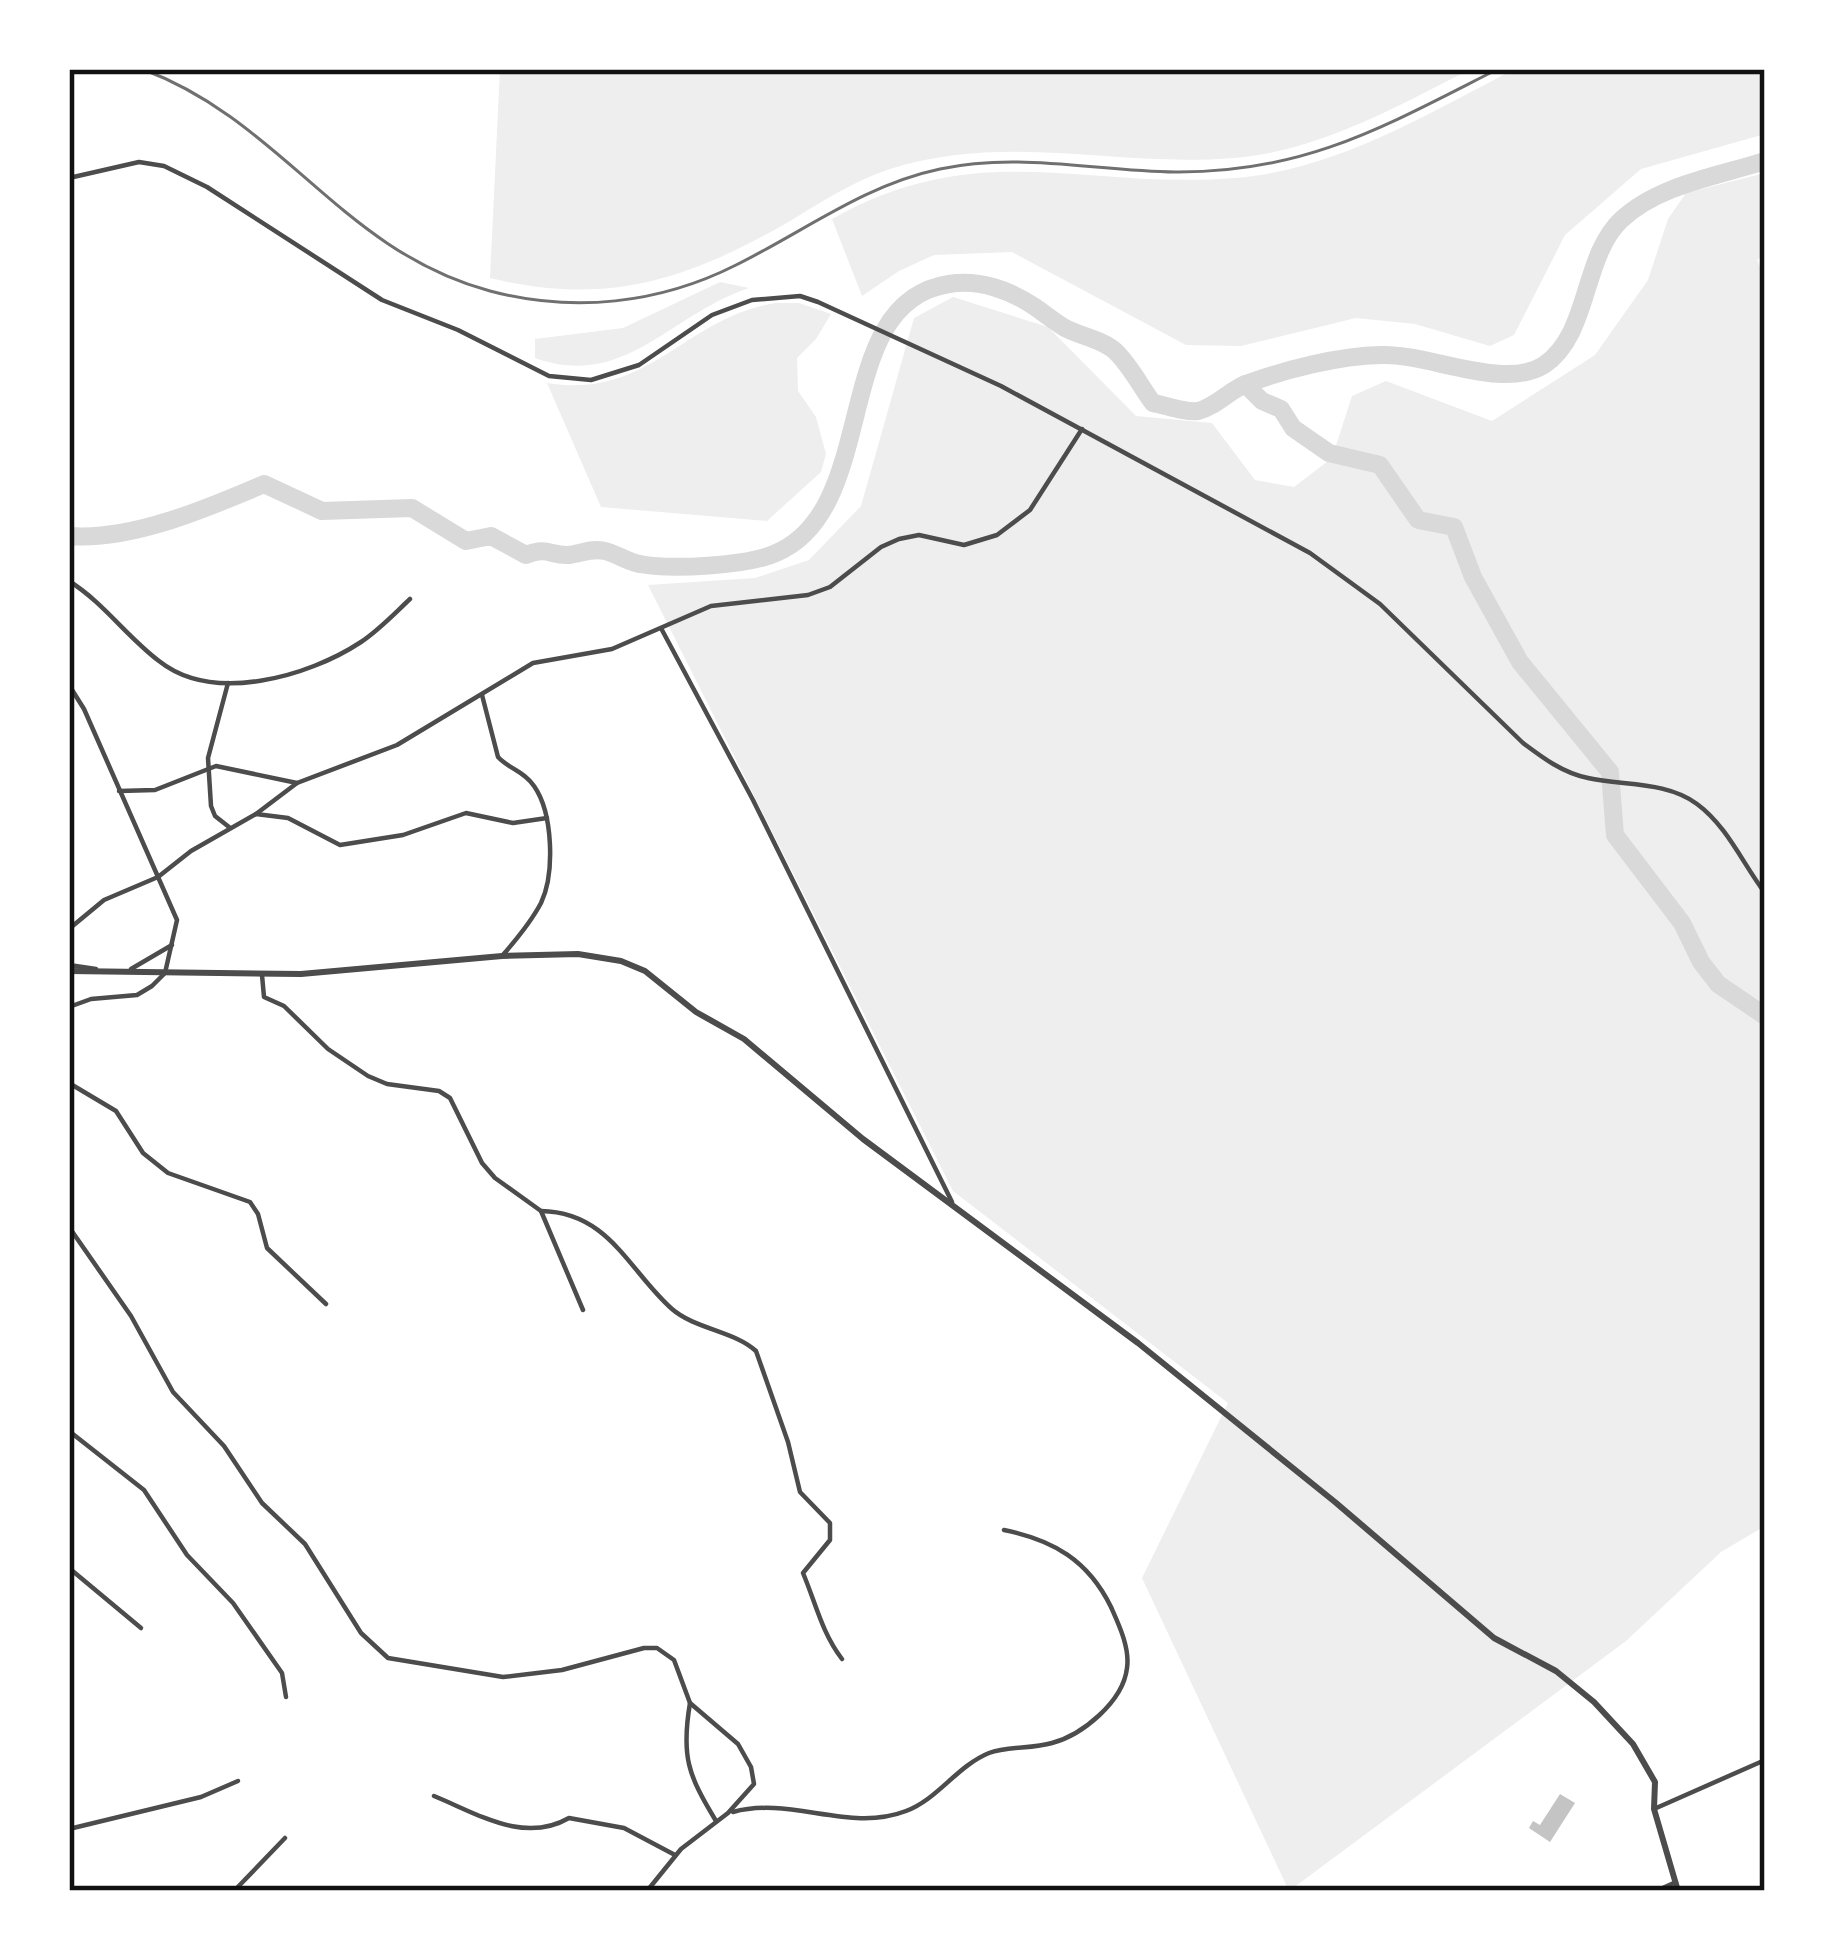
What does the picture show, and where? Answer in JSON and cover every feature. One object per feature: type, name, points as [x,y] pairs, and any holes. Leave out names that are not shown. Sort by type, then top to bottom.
[{"type":"street","points":[[69,178],[127,164],[164,166],[207,187],[382,300],[472,337],[530,370],[571,380],[591,380],[639,364],[712,316],[752,300],[800,296],[867,324],[1082,428],[1310,553],[1380,604],[1522,742],[1566,771],[1671,792],[1696,803],[1720,827],[1765,893]]},
{"type":"street","points":[[69,929],[117,893],[158,877],[297,783],[397,745],[533,663],[612,649],[711,606],[808,595],[830,587],[898,539],[919,536],[964,545],[997,535],[1030,510],[1082,428]]},
{"type":"street","points":[[69,580],[106,608],[160,662],[182,675],[228,683],[288,672],[341,653],[381,627],[410,598]]},
{"type":"street","points":[[662,630],[753,800],[953,1204]]},
{"type":"street","points":[[228,683],[218,731],[208,751],[208,767],[211,806],[229,827]]},
{"type":"street","points":[[69,685],[176,911],[165,973],[137,994],[69,1006]]},
{"type":"street","points":[[482,694],[498,757],[528,778],[547,818],[546,890],[502,956]]},
{"type":"street","points":[[119,790],[155,790],[221,766],[297,783]]},
{"type":"street","points":[[256,814],[288,818],[340,845],[403,835],[466,812],[513,823],[547,818]]},
{"type":"street","points":[[69,968],[128,970],[172,945]]},
{"type":"street","points":[[69,968],[262,975],[578,954],[621,961],[645,971],[696,1012],[744,1039],[863,1139],[1158,1359],[1494,1638],[1556,1671],[1594,1702],[1645,1762],[1655,1782],[1654,1809],[1677,1887],[1656,1891]]},
{"type":"street","points":[[262,975],[264,997],[284,1006],[348,1064],[388,1084],[439,1091],[450,1098],[482,1162],[507,1189],[541,1211],[576,1216],[620,1250],[674,1311],[756,1351],[800,1492],[830,1522],[830,1540],[803,1573],[818,1605],[825,1637],[842,1658]]},
{"type":"street","points":[[69,1083],[116,1111],[143,1153],[168,1173],[250,1202],[267,1248],[326,1304]]},
{"type":"street","points":[[541,1211],[583,1310]]},
{"type":"street","points":[[69,1227],[131,1316],[173,1392],[224,1446],[262,1503],[305,1544],[344,1610],[378,1652],[388,1658],[503,1677],[545,1673],[657,1648],[674,1660],[690,1703],[684,1756],[716,1822]]},
{"type":"street","points":[[69,1431],[144,1490],[187,1555],[233,1603],[282,1673],[286,1696]]},
{"type":"street","points":[[728,1814],[761,1807],[852,1819],[889,1817],[930,1797],[986,1754],[1049,1744],[1092,1721],[1125,1677],[1127,1654],[1117,1618],[1069,1552],[1048,1541],[1004,1530]]},
{"type":"street","points":[[69,1568],[140,1628]]},
{"type":"street","points":[[647,1891],[690,1840],[728,1814],[750,1791],[754,1775],[738,1744],[690,1703]]},
{"type":"street","points":[[1654,1809],[1765,1760]]},
{"type":"street","points":[[69,1829],[201,1798],[238,1781]]},
{"type":"street","points":[[434,1796],[529,1830],[552,1828],[569,1818],[624,1828],[675,1856]]},
{"type":"street","points":[[234,1891],[285,1838]]},
{"type":"shaded area","points":[[500,69],[1471,69],[1356,125],[1266,154],[1189,160],[978,153],[890,169],[849,186],[748,244],[678,274],[608,288],[571,289],[490,278]]},
{"type":"shaded area","points":[[1515,69],[1765,69],[1765,134],[1641,169],[1565,235],[1514,335],[1490,346],[1415,324],[1356,318],[1241,346],[1186,345],[1012,252],[934,255],[862,296],[832,219],[885,194],[936,179],[984,173],[1180,180],[1272,173],[1345,152]]},
{"type":"shaded area","points":[[1765,173],[1765,254],[1757,260],[1765,277],[1765,1526],[1721,1552],[1626,1641],[1289,1891],[1142,1578],[1228,1403],[953,1191],[648,585],[755,578],[809,560],[861,506],[914,318],[953,297],[1048,327],[1136,416],[1212,423],[1255,480],[1294,487],[1332,458],[1352,396],[1386,381],[1492,421],[1595,355],[1648,280],[1668,219],[1686,193]]},
{"type":"shaded area","points":[[720,282],[749,288],[621,357],[567,365],[535,358],[535,339],[623,328]]},
{"type":"shaded area","points":[[776,303],[799,303],[831,314],[797,358],[798,391],[816,417],[826,454],[821,472],[767,521],[601,507],[547,383],[583,385],[613,380],[715,324]]},
{"type":"building","points":[[1560,1794],[1575,1803],[1550,1842],[1529,1828],[1533,1821],[1540,1825]]},
{"type":"waterway","points":[[69,536],[143,528],[264,484],[322,511],[412,508],[466,541],[491,536],[526,555],[600,550],[636,563],[670,567],[747,561],[776,553],[809,529],[831,495],[869,365],[886,327],[911,299],[949,284],[983,285],[1015,296],[1065,328],[1115,351],[1153,403],[1188,411],[1204,409],[1262,378],[1348,358],[1400,356],[1487,373],[1527,372],[1544,365],[1570,334],[1599,254],[1621,220],[1670,190],[1765,161]]},
{"type":"waterway","points":[[1245,384],[1329,453],[1380,465],[1418,520],[1454,527],[1473,577],[1520,662],[1610,772],[1615,835],[1682,923],[1718,984],[1765,1016]]},
{"type":"railway","points":[[142,69],[235,120],[352,217],[438,272],[521,298],[584,303],[646,296],[707,278],[860,197],[912,176],[999,162],[1175,172],[1265,164],[1381,127],[1498,69]]}]
